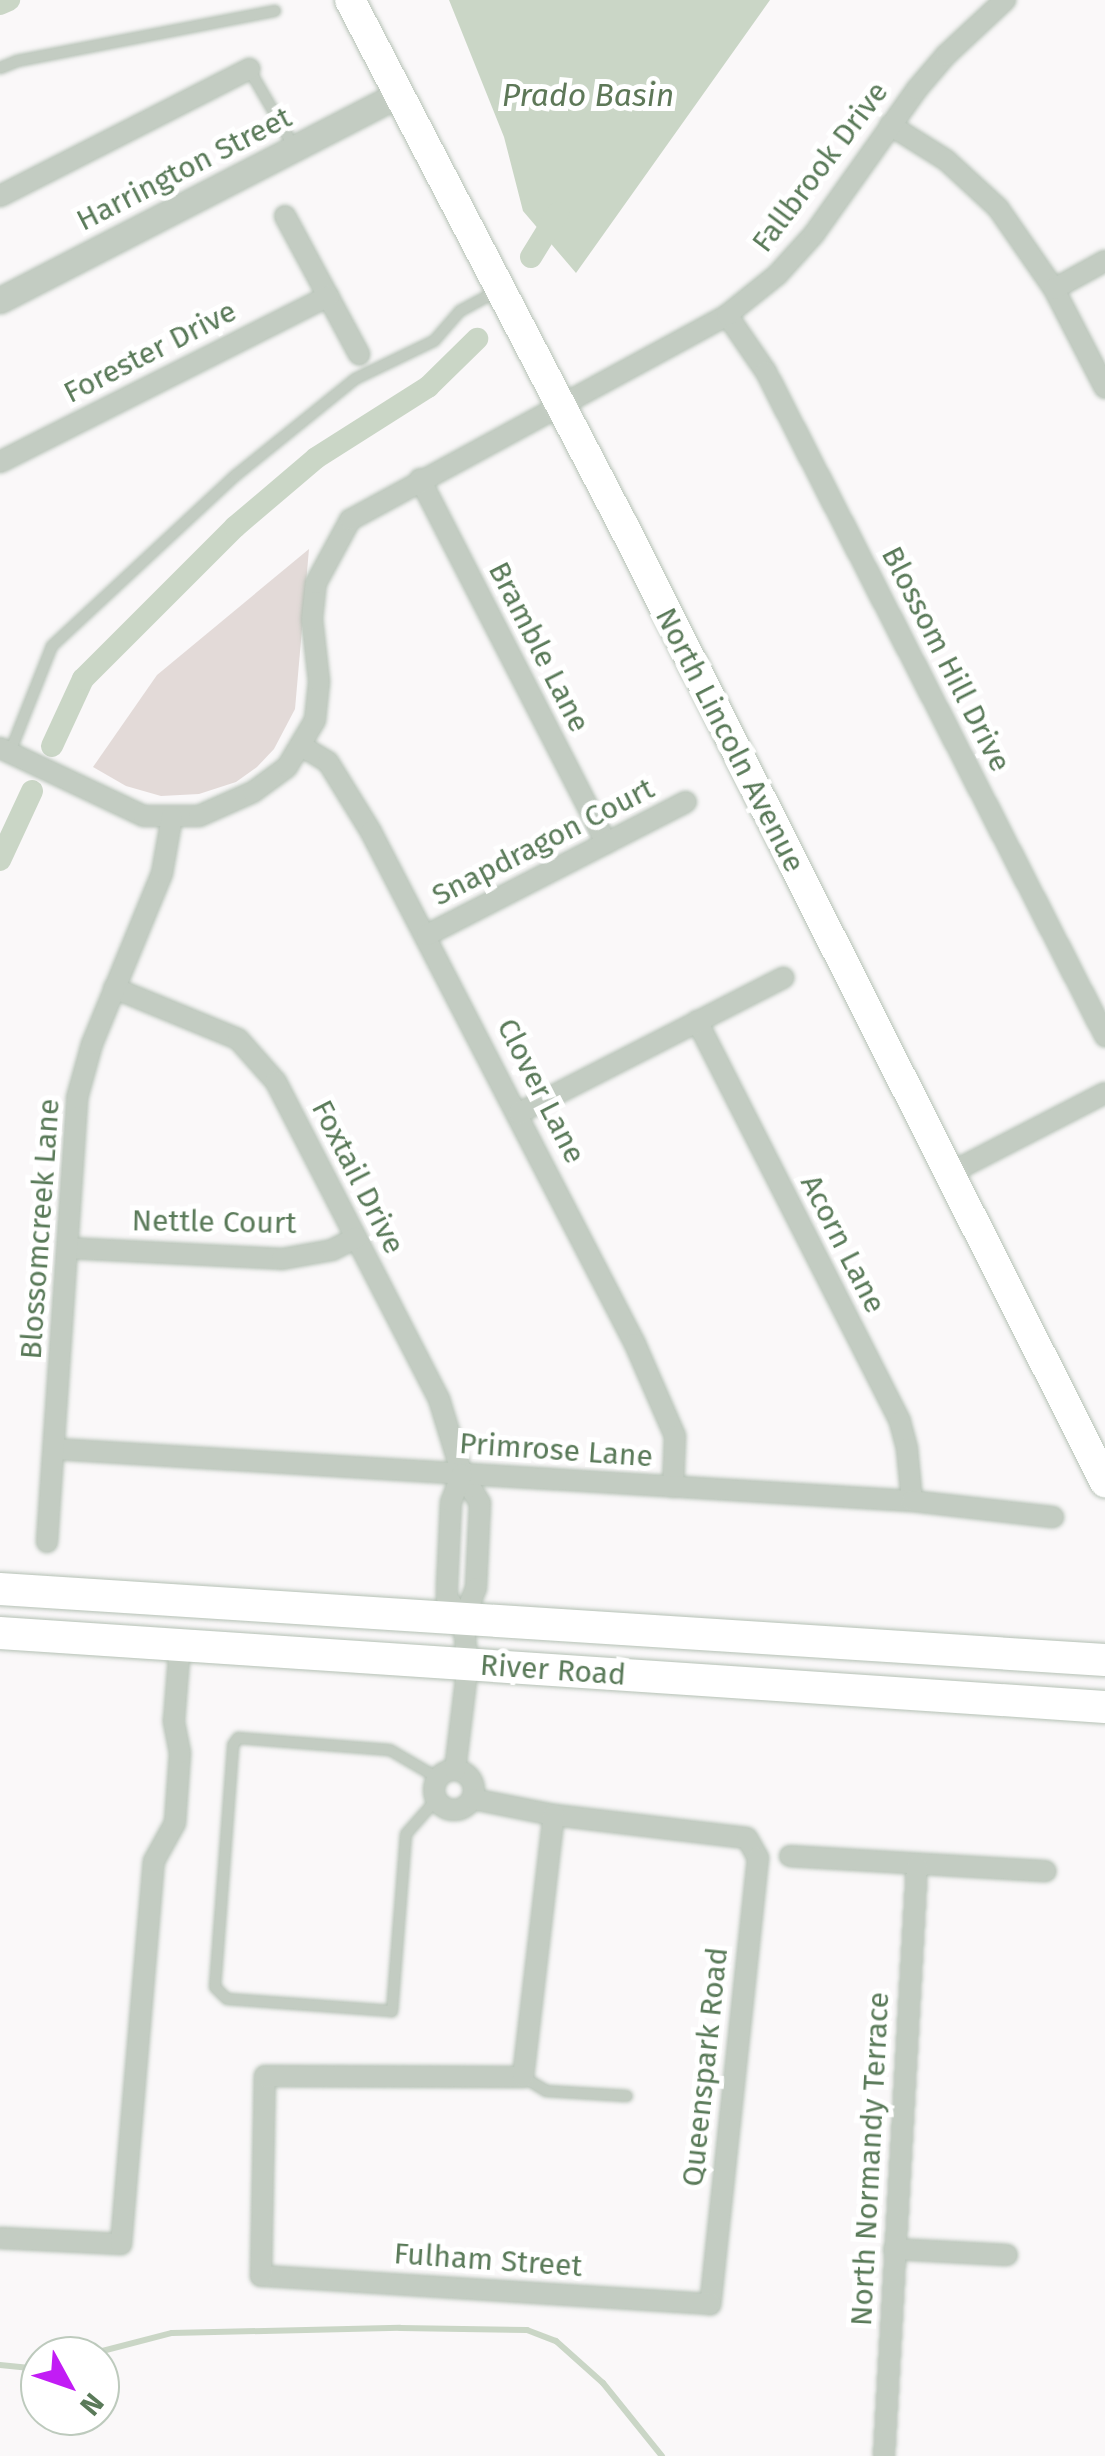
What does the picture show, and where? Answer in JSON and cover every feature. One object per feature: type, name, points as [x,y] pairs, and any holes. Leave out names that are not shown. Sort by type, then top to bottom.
[{"type":"main road","name":"North Lincoln Avenue","points":[[350,0],[1105,1482]]},
{"type":"main road","name":"River Road","points":[[0,1589],[1105,1660]]},
{"type":"main road","name":"River Road","points":[[0,1633],[1105,1707]]},
{"type":"street","name":"Fallbrook Drive","points":[[303,746],[314,720],[320,681],[312,619],[316,583],[350,520],[420,478],[561,409],[726,315],[777,275],[814,234],[890,125],[946,55],[1005,0]]},
{"type":"street","points":[[0,196],[250,69]]},
{"type":"street","name":"Harrington Street","points":[[0,300],[398,95]]},
{"type":"street","points":[[890,125],[946,160],[998,208],[1054,288],[1105,388]]},
{"type":"street","points":[[286,216],[359,354]]},
{"type":"street","points":[[1054,288],[1105,260]]},
{"type":"street","name":"Forester Drive","points":[[0,462],[328,296]]},
{"type":"street","name":"Blossom Hill Drive","points":[[726,315],[766,372],[1105,1036]]},
{"type":"street","name":"Bramble Lane","points":[[420,478],[606,843]]},
{"type":"street","points":[[5,751],[128,810],[172,817],[199,816],[253,792],[287,767],[303,746]]},
{"type":"street","name":"Clover Lane","points":[[303,746],[328,762],[519,1113],[667,1410],[676,1436],[673,1487]]},
{"type":"street","name":"Snapdragon Court","points":[[426,936],[686,802]]},
{"type":"street","name":"Blossomcreek Lane","points":[[47,1542],[77,1098],[92,1044],[162,873],[172,817]]},
{"type":"street","points":[[519,1113],[783,978]]},
{"type":"street","name":"Foxtail Drive","points":[[114,988],[238,1040],[276,1082],[439,1399],[462,1474],[480,1502],[476,1588],[463,1621]]},
{"type":"street","name":"Acorn Lane","points":[[698,1022],[900,1422],[908,1449],[912,1501]]},
{"type":"street","points":[[950,1174],[1105,1093]]},
{"type":"street","name":"Nettle Court","points":[[67,1248],[282,1259],[332,1250],[356,1238]]},
{"type":"street","name":"Primrose Lane","points":[[55,1449],[912,1501],[1052,1517]]},
{"type":"street","points":[[462,1474],[451,1502],[447,1597],[463,1621],[468,1664],[446,1774],[436,1800],[454,1811],[472,1800],[554,1815],[523,2078]]},
{"type":"street","points":[[0,2238],[120,2244],[154,1861],[175,1823],[180,1753],[174,1721],[180,1645]]},
{"type":"street","points":[[446,1774],[472,1780],[472,1800]]},
{"type":"street","name":"Queenspark Road","points":[[554,1815],[748,1838],[758,1858],[710,2304]]},
{"type":"street","points":[[790,1856],[1046,1871]]},
{"type":"street","name":"North Normandy Terrace","points":[[884,2456],[917,1866]]},
{"type":"street","name":"Fulham Street","points":[[523,2078],[265,2076],[262,2276],[710,2304]]},
{"type":"street","points":[[894,2249],[1007,2255]]},
{"type":"lane","points":[[0,68],[17,61],[274,11]]},
{"type":"lane","points":[[250,69],[295,148]]},
{"type":"lane","points":[[5,751],[52,646],[234,476],[355,380],[434,341],[460,311],[500,289]]},
{"type":"lane","points":[[448,1544],[478,1546]]},
{"type":"lane","points":[[436,1800],[406,1834],[392,2010],[228,2000],[215,1987],[233,1745],[238,1738],[390,1750],[446,1774]]},
{"type":"lane","points":[[523,2078],[546,2091],[627,2096]]},
{"type":"shaded area","points":[[309,549],[295,709],[274,749],[257,767],[236,782],[199,794],[161,796],[126,786],[93,767],[157,675]]},
{"type":"water","name":"Prado Basin","points":[[449,0],[770,0],[576,273],[523,211],[504,137]]},
{"type":"waterway","points":[[0,4],[9,0]]},
{"type":"waterway","points":[[531,257],[558,213]]},
{"type":"waterway","points":[[52,746],[83,679],[235,527],[316,458],[428,387],[477,339]]},
{"type":"waterway","points":[[0,860],[32,791]]},
{"type":"waterway","points":[[120,2346],[172,2333],[400,2328],[527,2330],[556,2341],[603,2383],[662,2456]]},
{"type":"waterway","points":[[0,2365],[20,2367]]}]
